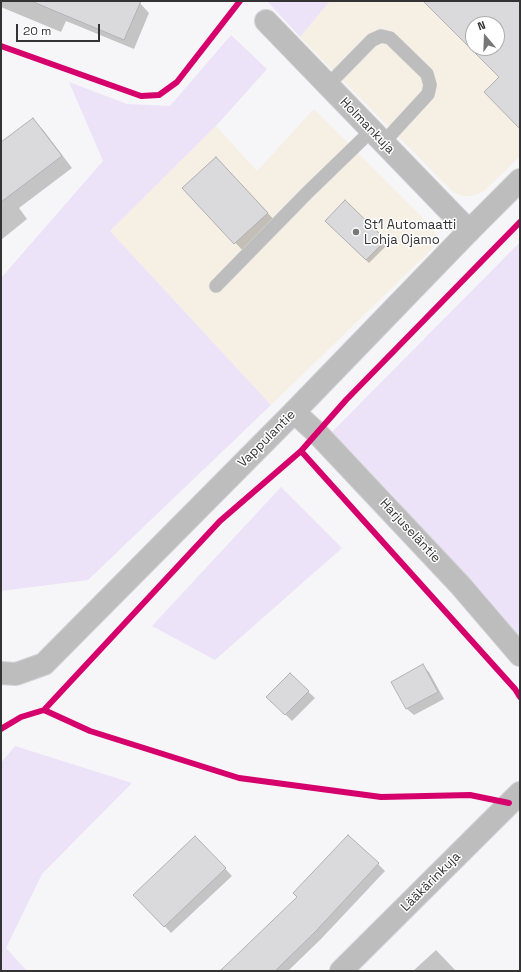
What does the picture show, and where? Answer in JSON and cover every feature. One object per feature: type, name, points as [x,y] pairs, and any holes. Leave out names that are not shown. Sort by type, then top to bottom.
[{"type":"street","name":"Holmankuja","points":[[266,21],[469,231]]},
{"type":"street","name":"Vappulantie","points":[[1,673],[16,674],[44,664],[294,412],[520,180]]},
{"type":"street","name":"Harjuseläntie","points":[[294,412],[317,433],[460,585],[520,655]]},
{"type":"street","name":"Lääkärinkuja","points":[[342,971],[520,792]]},
{"type":"lane","points":[[216,286],[307,192],[428,94],[430,85],[427,74],[390,38],[381,36],[372,40],[328,85]]},
{"type":"shaded area","points":[[267,1],[330,1],[300,37]]},
{"type":"shaded area","points":[[330,1],[520,1],[520,156],[484,191],[473,196],[463,196],[453,192],[300,37]]},
{"type":"shaded area","points":[[231,35],[267,69],[216,126],[110,231],[271,405],[88,580],[1,591],[1,278],[103,161],[69,82],[127,104],[170,106]]},
{"type":"shaded area","points":[[314,109],[434,229],[435,243],[430,251],[271,405],[110,231],[216,126],[257,171]]},
{"type":"shaded area","points":[[520,242],[520,641],[398,501],[332,432]]},
{"type":"shaded area","points":[[281,487],[342,548],[215,660],[152,626]]},
{"type":"shaded area","points":[[15,746],[132,783],[42,874],[6,948],[27,971],[1,971],[1,763]]},
{"type":"building","points":[[31,1],[141,1],[124,40]]},
{"type":"building","points":[[423,1],[520,1],[520,129],[484,92],[499,77],[478,56],[505,56],[505,16],[465,16],[465,43]]},
{"type":"building","points":[[33,118],[62,156],[1,202],[1,142]]},
{"type":"building","points":[[216,157],[268,213],[234,244],[182,188]]},
{"type":"building","points":[[345,200],[386,240],[366,260],[325,221]]},
{"type":"building","points":[[423,664],[438,692],[406,709],[391,682]]},
{"type":"building","points":[[290,673],[309,691],[285,715],[266,697]]},
{"type":"building","points":[[348,835],[379,863],[315,932],[275,971],[220,971],[297,897],[293,893]]},
{"type":"building","points":[[195,836],[226,868],[164,927],[133,895]]},
{"type":"cycle path","points":[[1,46],[141,96],[159,95],[177,82],[240,1]]},
{"type":"cycle path","points":[[1,729],[21,717],[44,710],[220,521],[301,451],[346,400],[520,222]]},
{"type":"cycle path","points":[[301,451],[515,689],[520,697]]},
{"type":"cycle path","points":[[44,710],[90,731],[239,778],[381,797],[470,795],[509,803]]},
{"type":"place","name":"St1 Automaatti Lohja Ojamo","points":[[356,232]]}]
